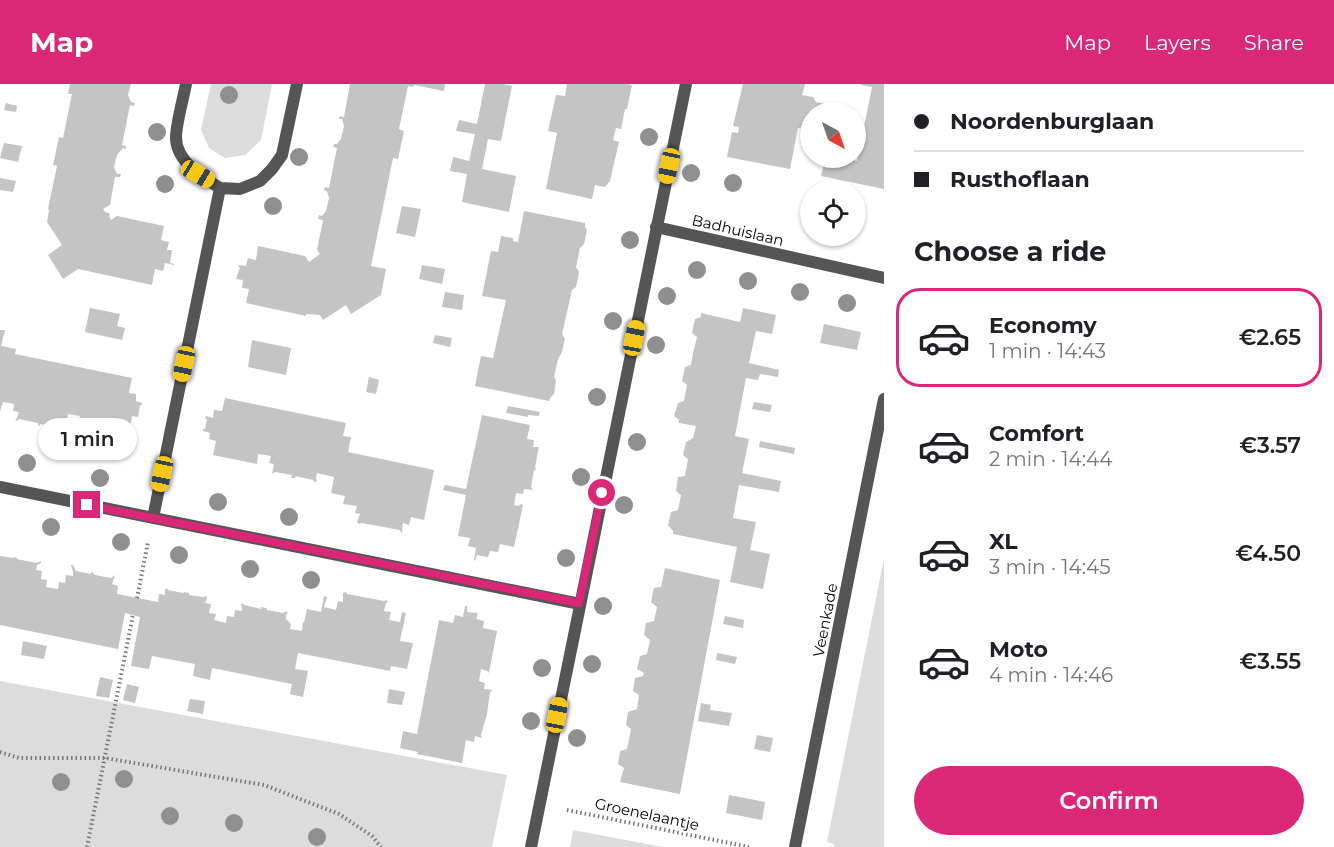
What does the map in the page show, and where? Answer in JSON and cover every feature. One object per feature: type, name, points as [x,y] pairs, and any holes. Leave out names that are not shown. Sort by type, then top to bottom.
[{"type":"street","points":[[186,84],[176,138],[181,156],[198,174],[220,188],[240,189],[260,181],[282,155],[297,84]]},
{"type":"street","points":[[531,847],[686,84]]},
{"type":"street","points":[[153,518],[220,188]]},
{"type":"street","name":"Badhuislaan","points":[[656,227],[884,278]]},
{"type":"street","name":"Veenkade","points":[[795,847],[884,399]]},
{"type":"street","points":[[0,487],[579,603]]},
{"type":"path","points":[[136,597],[153,518]]},
{"type":"path","points":[[87,847],[133,615]]},
{"type":"path","points":[[0,752],[19,758],[105,758],[264,785],[339,814],[372,836],[381,847]]},
{"type":"path","name":"Groenelaantje","points":[[540,804],[749,847]]},
{"type":"shaded area","points":[[211,84],[272,84],[261,140],[245,155],[225,158],[209,148],[201,130]]},
{"type":"shaded area","points":[[884,559],[884,847],[834,847],[834,844],[827,842]]},
{"type":"shaded area","points":[[0,681],[507,775],[492,847],[0,847]]},
{"type":"shaded area","points":[[573,830],[663,847],[570,847]]},
{"type":"building","points":[[70,84],[131,84],[128,95],[131,102],[135,103],[134,106],[130,105],[122,145],[126,146],[126,149],[123,148],[117,155],[114,167],[117,174],[121,174],[120,177],[115,177],[110,205],[103,209],[106,213],[108,212],[111,220],[117,216],[164,226],[161,240],[169,242],[167,250],[172,250],[170,263],[174,265],[165,263],[163,271],[155,269],[152,285],[78,269],[63,279],[48,255],[62,245],[47,222],[57,166],[53,165],[59,137],[63,138],[72,94],[68,94]]},
{"type":"building","points":[[350,84],[445,84],[444,91],[414,85],[413,87],[408,86],[399,129],[404,131],[398,159],[393,158],[371,266],[386,269],[381,295],[351,314],[346,305],[323,320],[320,315],[306,314],[306,316],[246,303],[249,289],[242,288],[243,280],[236,279],[240,267],[238,267],[239,265],[246,266],[248,258],[256,260],[258,246],[305,256],[309,262],[320,254],[317,250],[323,220],[318,219],[319,215],[322,216],[326,211],[329,198],[327,191],[324,190],[325,187],[329,188],[337,148],[333,147],[341,139],[344,126],[342,119],[339,119],[340,116],[344,117]]},
{"type":"building","points":[[485,84],[512,86],[501,141],[488,139],[482,169],[516,176],[509,212],[462,202],[467,174],[450,171],[453,157],[469,161],[475,134],[456,131],[459,120],[477,124]]},
{"type":"building","points":[[567,84],[632,85],[621,129],[616,128],[613,140],[619,142],[610,181],[605,187],[595,185],[592,199],[546,189],[557,133],[548,131],[556,95],[565,96]]},
{"type":"building","points":[[743,84],[805,84],[802,95],[813,97],[816,102],[800,102],[800,128],[798,128],[790,169],[727,157],[732,132],[738,133],[739,127],[733,126]]},
{"type":"building","points":[[884,84],[884,189],[866,185],[866,180],[840,180],[821,176],[823,168],[866,168],[866,117],[872,87],[861,85]]},
{"type":"building","points":[[6,103],[17,106],[16,112],[4,110]]},
{"type":"building","points":[[4,143],[22,146],[18,162],[0,158]]},
{"type":"building","points":[[0,178],[16,181],[13,192],[0,190]]},
{"type":"building","points":[[402,206],[421,209],[415,237],[396,233]]},
{"type":"building","points":[[524,211],[585,223],[587,230],[576,267],[579,272],[576,287],[572,290],[562,334],[565,339],[554,377],[556,381],[554,394],[549,401],[475,386],[481,356],[493,358],[506,300],[482,296],[491,251],[498,252],[501,236],[513,238],[513,241],[518,242]]},
{"type":"building","points":[[422,265],[445,269],[442,284],[419,279]]},
{"type":"building","points":[[445,292],[464,295],[462,310],[442,307]]},
{"type":"building","points":[[90,308],[120,314],[117,326],[125,328],[122,340],[85,332]]},
{"type":"building","points":[[743,308],[776,315],[772,334],[756,331],[749,363],[779,370],[778,377],[760,374],[758,380],[746,378],[735,436],[749,439],[742,473],[781,481],[779,492],[739,485],[733,518],[756,522],[750,550],[770,554],[763,589],[730,582],[737,547],[673,534],[668,525],[671,512],[678,510],[681,495],[676,491],[678,477],[685,476],[688,459],[683,455],[686,442],[693,438],[696,426],[679,423],[674,416],[678,403],[684,401],[687,385],[682,381],[685,367],[691,365],[697,337],[692,333],[695,319],[701,317],[701,313],[740,322]]},
{"type":"building","points":[[824,324],[861,332],[857,350],[820,343]]},
{"type":"building","points":[[0,330],[5,330],[1,346],[16,349],[15,354],[132,378],[129,393],[136,394],[136,401],[142,403],[138,417],[132,416],[131,423],[123,422],[121,436],[77,427],[80,416],[68,414],[67,421],[62,420],[60,429],[15,420],[19,412],[13,411],[14,404],[3,402],[0,411]]},
{"type":"building","points":[[435,335],[452,338],[450,347],[433,343]]},
{"type":"building","points":[[252,340],[291,348],[286,375],[248,367]]},
{"type":"building","points":[[369,377],[379,380],[376,394],[366,392]]},
{"type":"building","points":[[225,398],[346,423],[343,436],[351,437],[348,452],[434,470],[424,520],[411,517],[409,525],[403,523],[401,533],[400,530],[359,524],[357,522],[360,514],[355,513],[357,506],[343,504],[345,496],[331,493],[334,477],[317,473],[317,481],[314,482],[295,476],[291,478],[292,475],[275,472],[272,474],[274,464],[269,463],[271,456],[258,454],[257,464],[213,455],[216,441],[209,439],[210,433],[203,431],[207,419],[205,419],[206,416],[213,418],[214,410],[222,411]]},
{"type":"building","points":[[754,402],[772,405],[770,412],[752,409]]},
{"type":"building","points":[[508,406],[540,412],[539,416],[528,415],[528,417],[506,413]]},
{"type":"building","points":[[482,415],[530,425],[527,439],[534,440],[533,447],[539,447],[531,487],[533,490],[524,489],[523,494],[516,493],[514,505],[523,505],[514,547],[500,544],[498,552],[490,551],[488,557],[477,555],[475,561],[476,548],[468,546],[470,538],[458,536],[466,495],[443,490],[445,485],[466,489]]},
{"type":"building","points":[[760,441],[795,448],[794,454],[759,447]]},
{"type":"building","points":[[0,556],[36,563],[41,561],[36,570],[42,571],[41,579],[47,580],[46,587],[58,589],[59,582],[65,583],[66,575],[73,576],[71,565],[73,565],[76,571],[91,574],[91,572],[111,578],[115,575],[112,584],[118,586],[117,594],[158,602],[159,594],[165,595],[167,588],[189,593],[189,595],[206,596],[205,603],[211,604],[209,613],[216,614],[214,620],[226,623],[227,616],[234,617],[235,610],[242,611],[243,603],[261,609],[261,607],[283,613],[286,611],[288,614],[286,614],[286,619],[291,624],[290,629],[302,631],[307,609],[321,612],[324,596],[327,597],[324,607],[336,610],[338,601],[343,602],[343,593],[346,592],[386,600],[388,602],[384,611],[391,612],[389,620],[400,622],[402,612],[406,613],[400,641],[413,643],[407,669],[391,666],[390,671],[298,653],[295,669],[308,671],[303,697],[290,694],[292,684],[212,668],[210,680],[193,676],[195,664],[152,656],[149,669],[131,666],[140,617],[125,613],[118,649],[0,625]]},
{"type":"building","points":[[665,568],[720,580],[680,794],[620,782],[624,768],[618,764],[620,751],[627,749],[628,745],[631,729],[626,725],[628,712],[637,709],[639,695],[633,691],[635,678],[643,676],[644,673],[637,669],[640,656],[647,654],[650,640],[644,635],[646,623],[654,621],[657,607],[651,602],[654,588],[661,587]]},
{"type":"building","points":[[465,606],[467,606],[467,612],[478,613],[476,619],[484,621],[483,628],[497,631],[489,673],[481,669],[479,681],[485,683],[484,689],[493,690],[490,692],[482,738],[475,736],[474,742],[466,740],[462,763],[417,754],[418,752],[400,748],[403,731],[417,734],[439,620],[453,623],[455,615],[463,617]]},
{"type":"building","points":[[725,616],[744,620],[743,628],[723,624]]},
{"type":"building","points":[[23,641],[47,646],[44,659],[21,655]]},
{"type":"building","points":[[717,653],[737,657],[735,664],[716,660]]},
{"type":"building","points":[[100,677],[113,680],[109,698],[96,696]]},
{"type":"building","points":[[127,684],[139,687],[135,703],[123,700]]},
{"type":"building","points":[[389,689],[405,692],[402,705],[387,703]]},
{"type":"building","points":[[190,699],[205,701],[203,714],[187,711]]},
{"type":"building","points":[[701,703],[711,705],[710,710],[732,713],[729,726],[698,721]]},
{"type":"building","points":[[757,735],[773,738],[770,752],[754,749]]},
{"type":"building","points":[[729,795],[765,802],[762,820],[726,813]]},
{"type":"route","points":[[87,505],[579,603],[602,493]]}]
